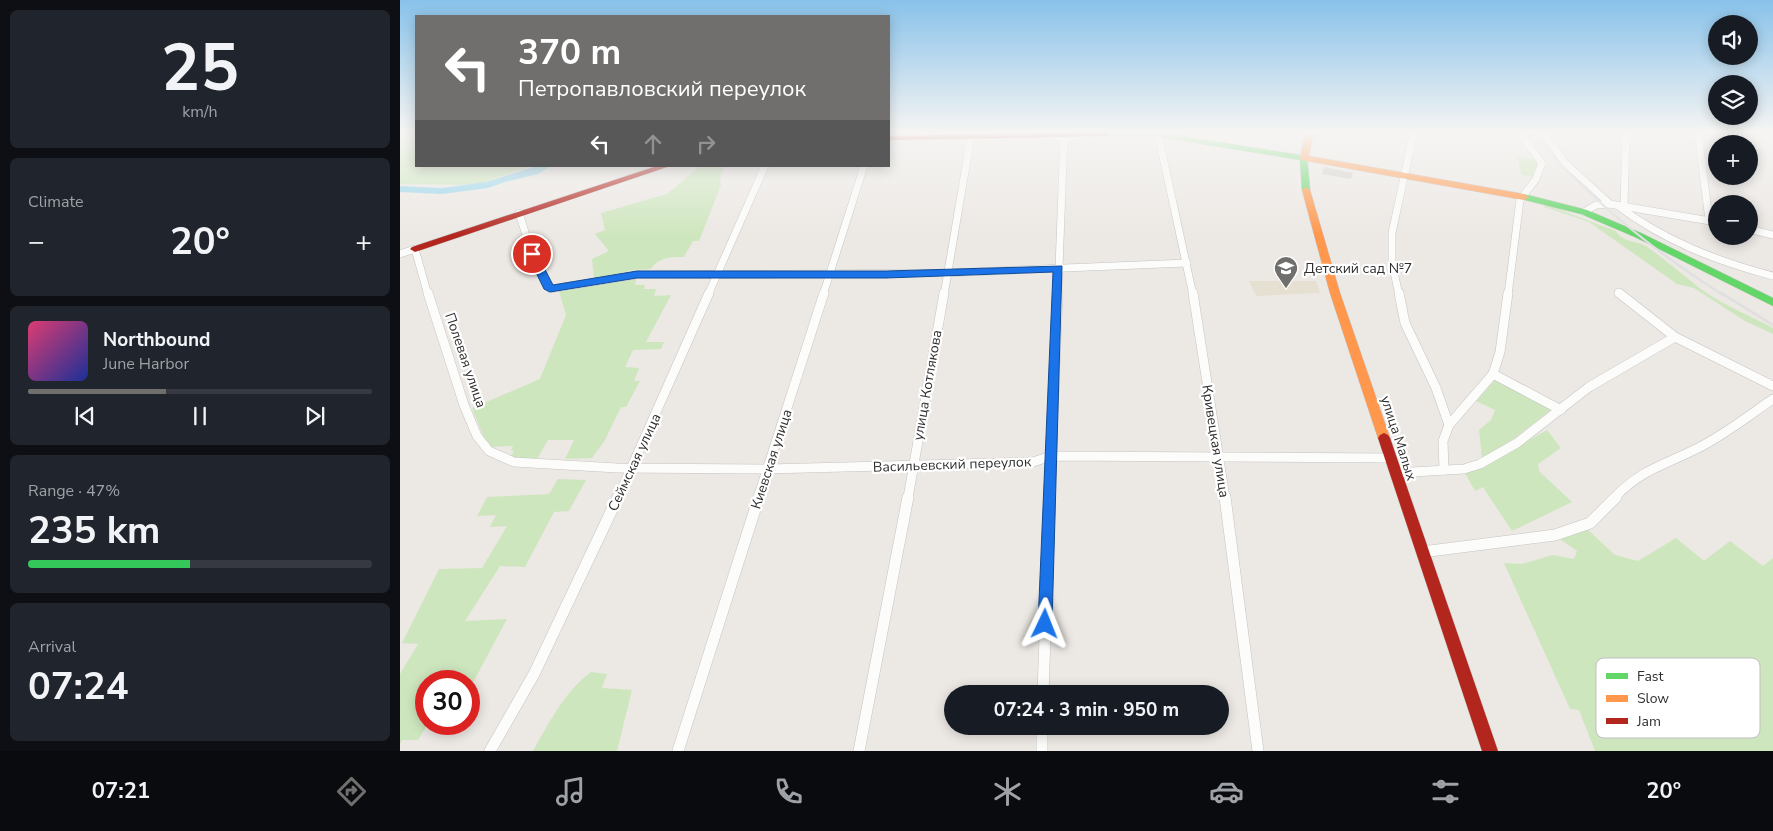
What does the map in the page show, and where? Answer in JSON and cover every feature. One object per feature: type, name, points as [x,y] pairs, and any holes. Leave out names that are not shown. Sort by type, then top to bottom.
[{"type":"street","name":"улица Котлякова","points":[[859,751],[914,465],[966,166]]},
{"type":"street","points":[[1043,685],[1058,268],[1060,166]]},
{"type":"street","name":"Кривецкая улица","points":[[1165,166],[1187,263],[1219,458],[1258,751]]},
{"type":"street","name":"улица Малых","points":[[1304,166],[1305,186],[1335,293],[1490,751]]},
{"type":"street","points":[[1349,166],[1521,196],[1584,212],[1638,235],[1773,302]]},
{"type":"street","points":[[1407,166],[1392,233],[1392,263],[1405,323],[1436,388],[1449,425]]},
{"type":"street","points":[[1444,470],[1443,441],[1449,425],[1493,374],[1500,352],[1518,216],[1517,207],[1521,196],[1538,180],[1541,166]]},
{"type":"street","points":[[1569,166],[1617,206],[1654,230],[1699,254],[1726,265],[1773,276]]},
{"type":"street","points":[[1617,206],[1622,166]]},
{"type":"street","points":[[1704,166],[1709,195]]},
{"type":"street","points":[[400,254],[519,213],[663,167]]},
{"type":"street","name":"Сеймская улица","points":[[490,751],[534,674],[632,468],[719,275],[765,167]]},
{"type":"street","name":"Киевская улица","points":[[678,751],[864,167]]},
{"type":"street","points":[[1584,212],[1596,205],[1617,206],[1708,220]]},
{"type":"street","points":[[519,213],[532,254],[550,289],[596,283],[622,276],[946,273],[1187,263]]},
{"type":"street","points":[[1758,231],[1773,235]]},
{"type":"street","name":"Полевая улица","points":[[415,249],[436,323],[477,436],[489,451],[514,462]]},
{"type":"street","points":[[1619,293],[1651,316],[1674,338],[1712,354],[1773,386]]},
{"type":"street","points":[[1395,473],[1464,469],[1480,464],[1518,443],[1589,387],[1674,338]]},
{"type":"street","points":[[1493,374],[1561,410]]},
{"type":"street","points":[[1422,552],[1554,535],[1575,530],[1590,523],[1627,485],[1650,469],[1696,449],[1773,399]]},
{"type":"street","name":"Васильевский переулок","points":[[514,462],[632,468],[768,469],[1033,462],[1051,456],[1390,458]]},
{"type":"street","points":[[1042,735],[1042,751]]},
{"type":"shaded area","name":"Детский сад №7","points":[[1249,281],[1316,281],[1320,293],[1256,296]]},
{"type":"green space","points":[[400,166],[528,167],[479,184],[400,184]]},
{"type":"green space","points":[[1520,166],[1538,166],[1536,176],[1521,175]]},
{"type":"green space","points":[[699,167],[725,167],[720,177],[721,185],[699,241],[693,241],[684,257],[662,260],[651,269],[634,270],[594,279],[592,259],[609,251],[595,234],[605,230],[601,213],[667,194]]},
{"type":"green space","points":[[1545,204],[1616,231],[1618,235],[1625,239],[1646,246],[1711,296],[1773,328],[1773,334],[1745,321],[1694,288],[1677,284],[1589,222],[1544,207]]},
{"type":"green space","points":[[636,280],[635,285],[645,285],[644,289],[656,289],[654,296],[671,295],[646,342],[664,342],[661,349],[633,350],[625,367],[639,368],[634,381],[640,381],[626,407],[621,407],[605,440],[592,458],[565,459],[574,440],[548,440],[537,459],[509,459],[514,451],[511,450],[513,446],[488,447],[472,408],[540,379],[566,315],[559,291],[610,281]]},
{"type":"green space","points":[[1497,378],[1552,409],[1512,440],[1482,458],[1479,430],[1491,420],[1495,410],[1476,401]]},
{"type":"green space","points":[[1547,430],[1561,448],[1538,464],[1539,471],[1572,502],[1512,531],[1483,487],[1475,491],[1465,473],[1490,462]]},
{"type":"green space","points":[[558,479],[586,480],[569,511],[554,512],[525,567],[500,566],[465,621],[507,619],[480,670],[415,670],[415,735],[421,735],[418,740],[402,740],[400,744],[400,674],[418,644],[402,643],[439,569],[482,568],[507,526],[490,527],[496,515],[477,516],[487,497],[549,494]]},
{"type":"green space","points":[[1587,529],[1615,555],[1638,561],[1676,538],[1704,561],[1730,541],[1763,566],[1773,558],[1773,751],[1595,751],[1579,710],[1570,709],[1504,563],[1522,564],[1552,555],[1574,559],[1577,551],[1557,537]]},
{"type":"green space","points":[[591,672],[607,674],[602,688],[632,690],[617,751],[533,751],[565,698]]},
{"type":"building","points":[[1324,167],[1353,173],[1351,179],[1322,174]]},
{"type":"waterway","points":[[400,189],[442,191],[488,185],[502,179],[534,172],[544,167]]},
{"type":"railway","points":[[1562,166],[1620,220],[1670,259],[1723,295]]},
{"type":"railway","points":[[1721,293],[1773,325]]},
{"type":"traffic: fast","points":[[1305,166],[1306,190]]},
{"type":"traffic: fast","points":[[1524,197],[1584,212],[1638,235],[1773,302]]},
{"type":"traffic: slow","points":[[1349,166],[1524,197]]},
{"type":"traffic: slow","points":[[1306,190],[1335,293],[1384,438]]},
{"type":"traffic: jam","points":[[415,249],[663,167]]},
{"type":"traffic: jam","points":[[1384,438],[1490,751]]},
{"type":"place","name":"Детский сад №7","points":[[1286,289]]},
{"type":"route","points":[[532,254],[550,289],[568,285],[596,283],[613,277],[637,275],[886,274],[1058,268],[1045,624]]}]
